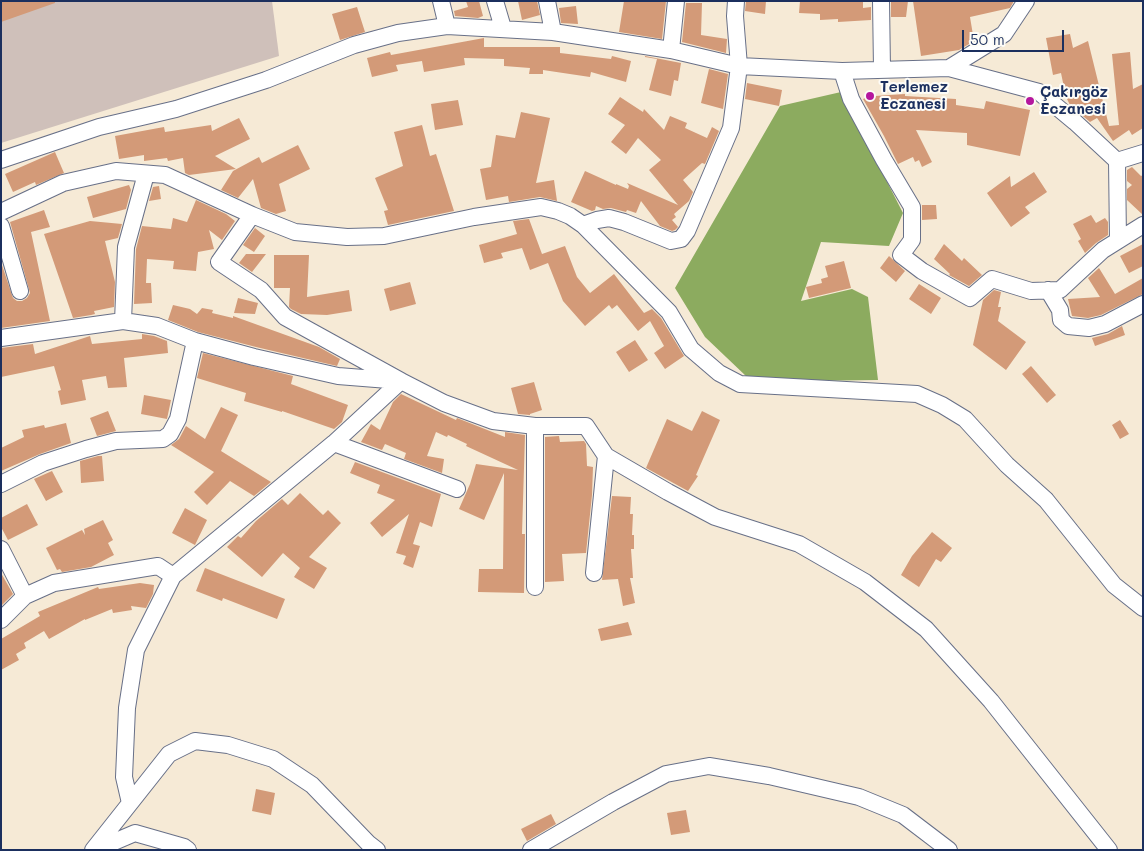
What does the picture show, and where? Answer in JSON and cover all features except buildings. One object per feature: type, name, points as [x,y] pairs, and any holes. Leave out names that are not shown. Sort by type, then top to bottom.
[{"type":"street","points":[[441,1],[447,26]]},
{"type":"street","points":[[495,1],[502,28]]},
{"type":"street","points":[[547,1],[553,32]]},
{"type":"street","points":[[671,50],[676,1]]},
{"type":"street","points":[[583,225],[609,218],[671,241],[681,239],[687,231],[729,135],[739,66],[735,16],[736,1]]},
{"type":"street","points":[[881,1],[882,69]]},
{"type":"street","points":[[949,68],[1004,34],[1026,1]]},
{"type":"street","points":[[1,160],[99,126],[176,109],[266,80],[354,45],[398,33],[447,26],[502,28],[553,32],[671,50],[739,66],[842,71],[949,68],[1040,92],[1117,160],[1118,240]]},
{"type":"street","points":[[842,71],[851,99],[884,160],[912,206],[912,240],[901,255],[922,271],[970,298],[992,279],[1031,291],[1060,290],[1103,250],[1143,225]]},
{"type":"street","points":[[1117,160],[1143,153]]},
{"type":"street","points":[[1,212],[63,183],[116,171],[165,175],[252,215],[295,232],[347,237],[384,236],[541,207],[558,211],[570,216],[583,225],[669,312],[691,349],[719,373],[740,384],[917,394],[942,405],[965,419],[1006,465],[1046,500],[1114,585],[1143,608]]},
{"type":"street","points":[[123,321],[126,247],[146,174]]},
{"type":"street","points":[[252,215],[219,262],[262,290],[285,318],[444,403],[493,421],[535,426],[586,426],[606,456],[668,492],[715,517],[799,544],[865,582],[926,630],[991,701],[1109,850]]},
{"type":"street","points":[[1,226],[20,291]]},
{"type":"street","points":[[1048,290],[1060,310],[1061,320],[1068,326],[1089,328],[1105,324],[1143,304]]},
{"type":"street","points":[[1,338],[123,321],[157,326],[195,341],[254,357],[338,376],[401,381]]},
{"type":"street","points":[[1,484],[43,463],[86,449],[116,441],[163,439],[170,434],[178,419],[195,341]]},
{"type":"street","points":[[130,803],[124,777],[128,708],[136,650],[173,576],[334,443],[401,381]]},
{"type":"street","points":[[535,426],[535,587]]},
{"type":"street","points":[[334,443],[457,489]]},
{"type":"street","points":[[594,573],[606,456]]},
{"type":"street","points":[[1,549],[25,596]]},
{"type":"street","points":[[1,620],[25,596],[54,583],[158,566],[173,576]]},
{"type":"street","points":[[94,850],[169,754],[194,741],[228,745],[273,760],[312,786],[377,850]]},
{"type":"street","points":[[531,850],[613,802],[666,774],[709,766],[769,776],[859,797],[903,815],[949,850]]},
{"type":"street","points":[[94,850],[134,833],[188,850]]},
{"type":"shaded area","points":[[1,1],[272,1],[279,56],[1,143]]},
{"type":"green space","points":[[841,92],[903,213],[889,246],[821,242],[801,301],[852,289],[868,297],[878,380],[801,381],[747,377],[705,337],[675,288],[780,106]]},
{"type":"place","name":"Terlemez Eczanesi","points":[[870,96]]},
{"type":"place","name":"Çakırgöz Eczanesi","points":[[1030,101]]}]
